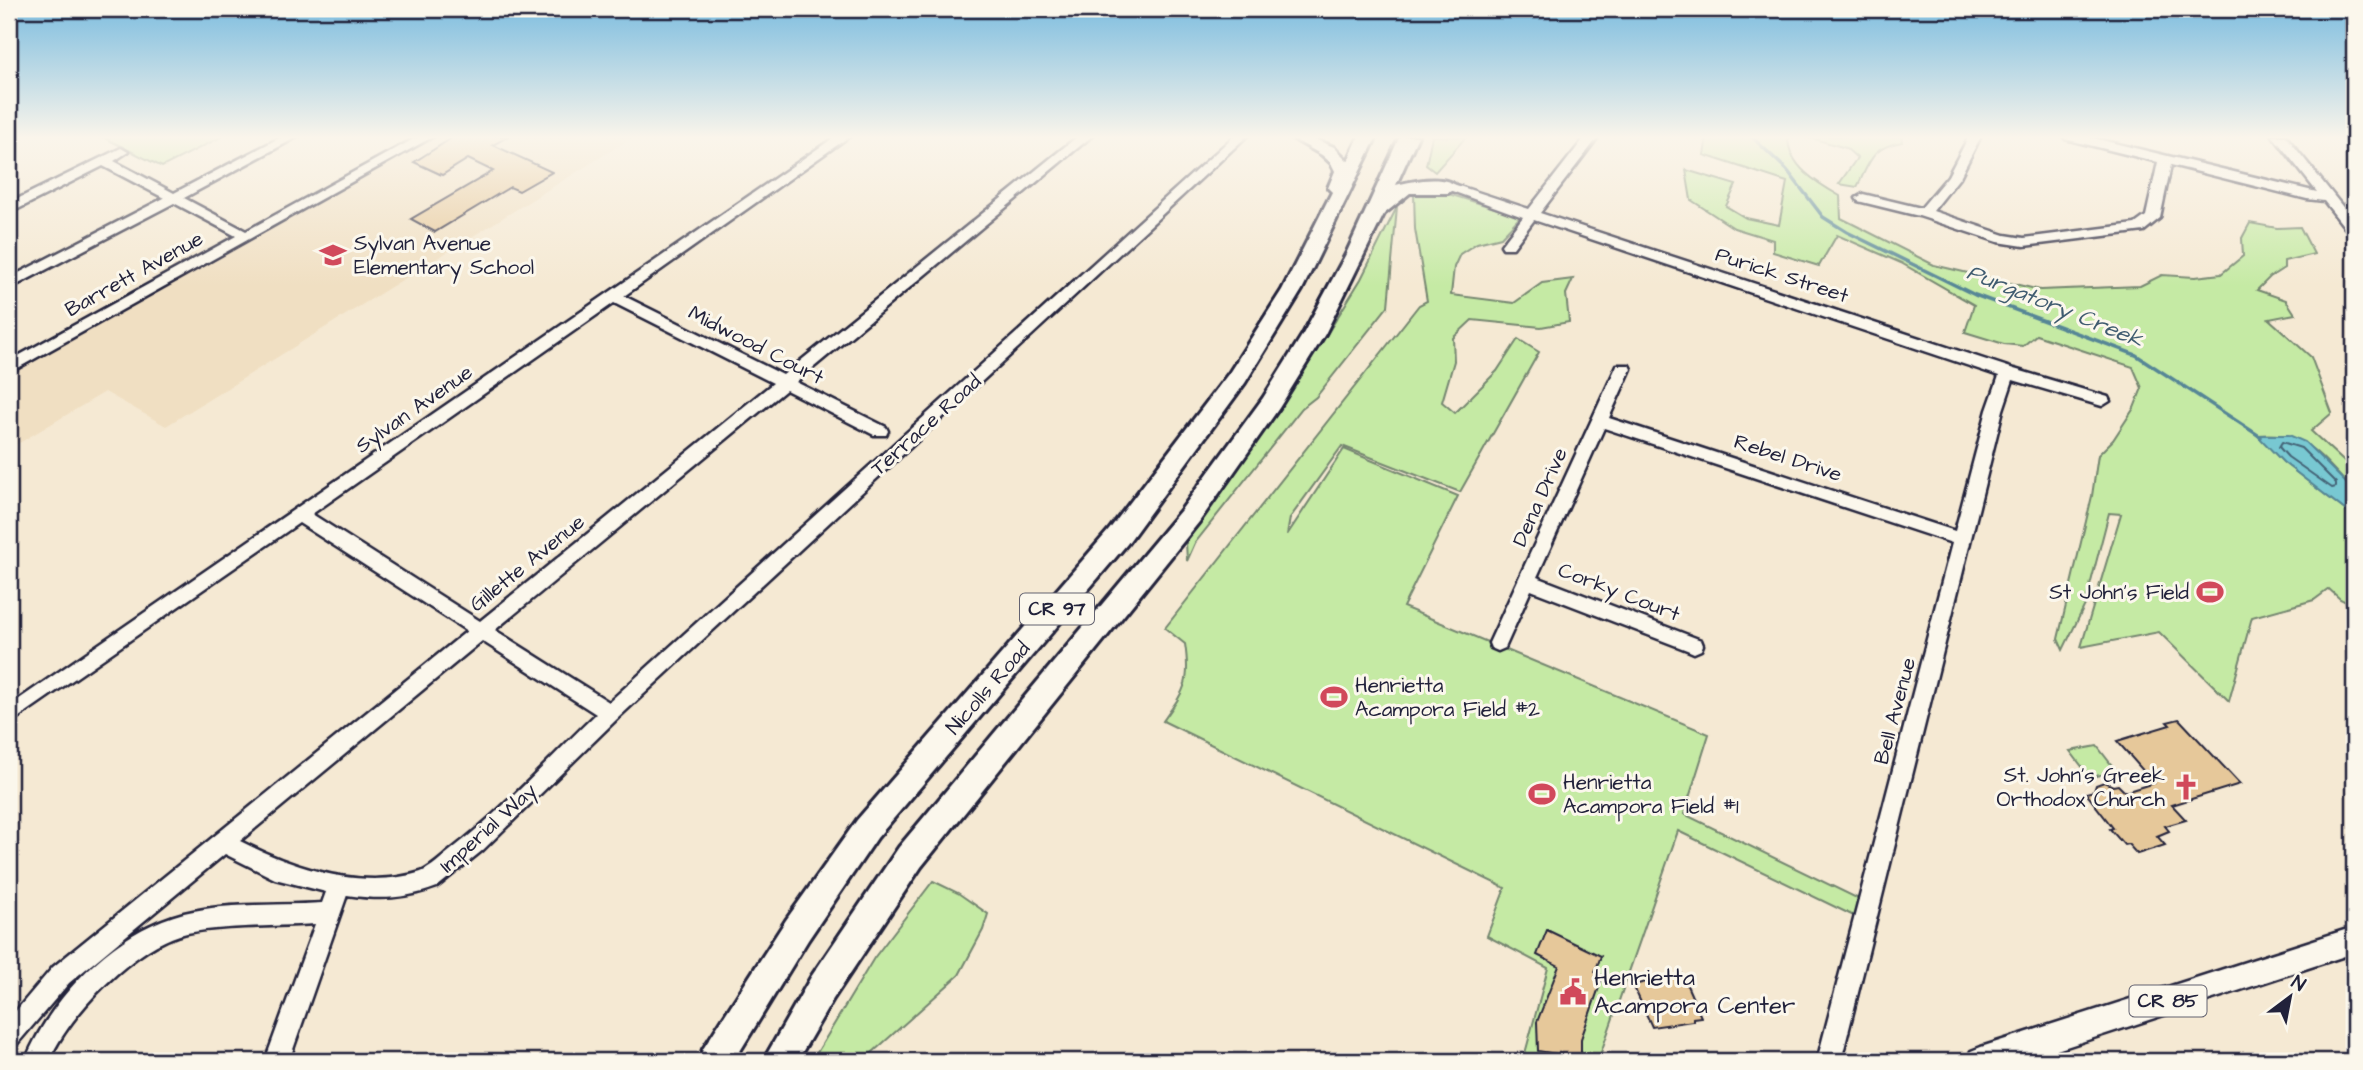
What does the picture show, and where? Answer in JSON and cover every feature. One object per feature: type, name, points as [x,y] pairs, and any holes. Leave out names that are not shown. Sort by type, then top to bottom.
[{"type":"highway","points":[[1338,186],[1334,194],[1338,200]]},
{"type":"highway","name":"Nicolls Road","points":[[715,1061],[796,930],[867,829],[1118,537],[1237,378],[1292,290],[1345,186]]},
{"type":"highway","name":"CR 97","points":[[779,1061],[822,989],[910,857],[1190,516],[1271,403],[1314,334],[1387,186]]},
{"type":"highway","points":[[1369,225],[1391,195],[1402,188],[1448,187]]},
{"type":"main road","name":"CR 85","points":[[1981,1061],[2354,940]]},
{"type":"street","points":[[9,208],[54,186]]},
{"type":"street","points":[[151,186],[246,236]]},
{"type":"street","points":[[9,284],[197,186]]},
{"type":"street","name":"Barrett Avenue","points":[[9,368],[337,186]]},
{"type":"street","name":"Sylvan Avenue","points":[[9,716],[772,186]]},
{"type":"street","name":"Gillette Avenue","points":[[9,1036],[61,975],[1025,186]]},
{"type":"street","name":"Terrace Road","points":[[610,713],[1186,186]]},
{"type":"street","points":[[1508,245],[1555,186]]},
{"type":"street","points":[[1924,213],[1946,186]]},
{"type":"street","points":[[1863,198],[1924,213],[2003,239],[2024,242],[2139,228],[2153,218],[2160,186]]},
{"type":"street","points":[[2270,186],[2327,197]]},
{"type":"street","points":[[2318,186],[2354,230]]},
{"type":"street","name":"Purick Street","points":[[1448,187],[2008,373],[2102,401]]},
{"type":"street","name":"Midwood Court","points":[[613,296],[880,431]]},
{"type":"street","name":"Dena Drive","points":[[1498,643],[1623,369]]},
{"type":"street","name":"Bell Avenue","points":[[1829,1061],[1995,410],[2008,373]]},
{"type":"street","name":"Rebel Drive","points":[[1598,420],[1963,540]]},
{"type":"street","points":[[298,514],[610,713]]},
{"type":"street","name":"Corky Court","points":[[1528,581],[1694,645]]},
{"type":"street","name":"Imperial Way","points":[[223,843],[275,869],[341,884],[382,890],[429,880],[476,843],[610,713]]},
{"type":"street","points":[[277,1061],[341,884]]},
{"type":"street","points":[[37,1061],[48,1036],[82,992],[112,964],[154,936],[183,924],[330,914]]},
{"type":"shaded area","name":"Sylvan Avenue Elementary School","points":[[348,186],[554,186],[166,426],[105,392],[9,449],[9,375]]},
{"type":"green space","points":[[1689,186],[1736,186],[1726,206],[1746,218],[1779,225],[1786,186],[1824,186],[1840,196],[1841,218],[1934,265],[2040,290],[2140,286],[2162,275],[2195,277],[2221,274],[2243,256],[2242,238],[2250,223],[2277,228],[2300,227],[2314,254],[2284,261],[2284,268],[2257,290],[2286,300],[2295,314],[2269,319],[2311,357],[2332,413],[2311,431],[2354,471],[2354,491],[2322,458],[2301,442],[2289,437],[2258,435],[2283,462],[2354,517],[2354,606],[2329,589],[2314,600],[2252,617],[2229,701],[2159,632],[2081,647],[2121,514],[2109,513],[2085,605],[2063,650],[2058,639],[2092,496],[2098,455],[2113,440],[2134,408],[2142,388],[2133,367],[2036,335],[2023,346],[2004,344],[1965,332],[1974,305],[1901,263],[1837,235],[1819,266],[1773,252],[1773,240],[1734,228],[1691,200]]},
{"type":"green space","points":[[1424,190],[1442,192],[1521,216],[1501,237],[1477,243],[1460,254],[1454,267],[1451,295],[1514,303],[1542,283],[1573,279],[1566,294],[1569,322],[1541,327],[1472,320],[1453,338],[1454,361],[1442,402],[1455,413],[1497,371],[1518,339],[1539,352],[1460,492],[1342,446],[1290,518],[1287,535],[1344,449],[1458,496],[1403,607],[1709,734],[1684,814],[1863,901],[1858,918],[1678,831],[1598,1061],[1523,1061],[1548,968],[1487,936],[1505,888],[1163,721],[1181,693],[1187,668],[1185,644],[1165,628],[1419,305],[1427,301],[1415,229],[1414,194]]},
{"type":"green space","points":[[1397,207],[1388,306],[1316,397],[1302,408],[1195,543],[1187,561],[1186,542],[1284,404],[1361,279]]},
{"type":"green space","points":[[2097,746],[2117,772],[2090,777],[2070,751]]},
{"type":"green space","points":[[933,881],[958,893],[988,914],[983,930],[959,975],[863,1061],[812,1061],[874,958]]},
{"type":"water","points":[[2257,435],[2289,435],[2305,442],[2354,491],[2354,517],[2283,462]]},
{"type":"building","points":[[467,186],[528,186],[519,191],[510,187],[435,232],[411,219]]},
{"type":"building","name":"St. John's Greek Orthodox Church","points":[[2179,719],[2240,784],[2172,805],[2186,820],[2165,826],[2169,831],[2157,836],[2165,845],[2137,854],[2128,844],[2124,845],[2110,829],[2113,828],[2086,793],[2094,791],[2096,785],[2104,782],[2118,785],[2125,792],[2154,783],[2117,741],[2170,725],[2167,722]]},
{"type":"building","name":"Henrietta Acampora Center","points":[[1547,930],[1601,956],[1595,972],[1603,976],[1581,1039],[1581,1058],[1538,1051],[1537,1022],[1559,966],[1537,955]]},
{"type":"building","points":[[1682,974],[1701,1017],[1693,1018],[1693,1021],[1652,1027],[1633,985]]},
{"type":"waterway","name":"Purgatory Creek","points":[[1799,186],[1823,217],[1847,232],[1975,295],[2136,355],[2261,437]]},
{"type":"place","name":"Sylvan Avenue Elementary School","points":[[333,255]]},
{"type":"place","name":"St John's Field","points":[[2210,592]]},
{"type":"place","name":"Henrietta Acampora Field #2","points":[[1334,697]]},
{"type":"place","name":"St. John's Greek Orthodox Church","points":[[2186,787]]},
{"type":"place","name":"Henrietta Acampora Field #1","points":[[1542,794]]},
{"type":"place","name":"Henrietta Acampora Center","points":[[1573,992]]}]
